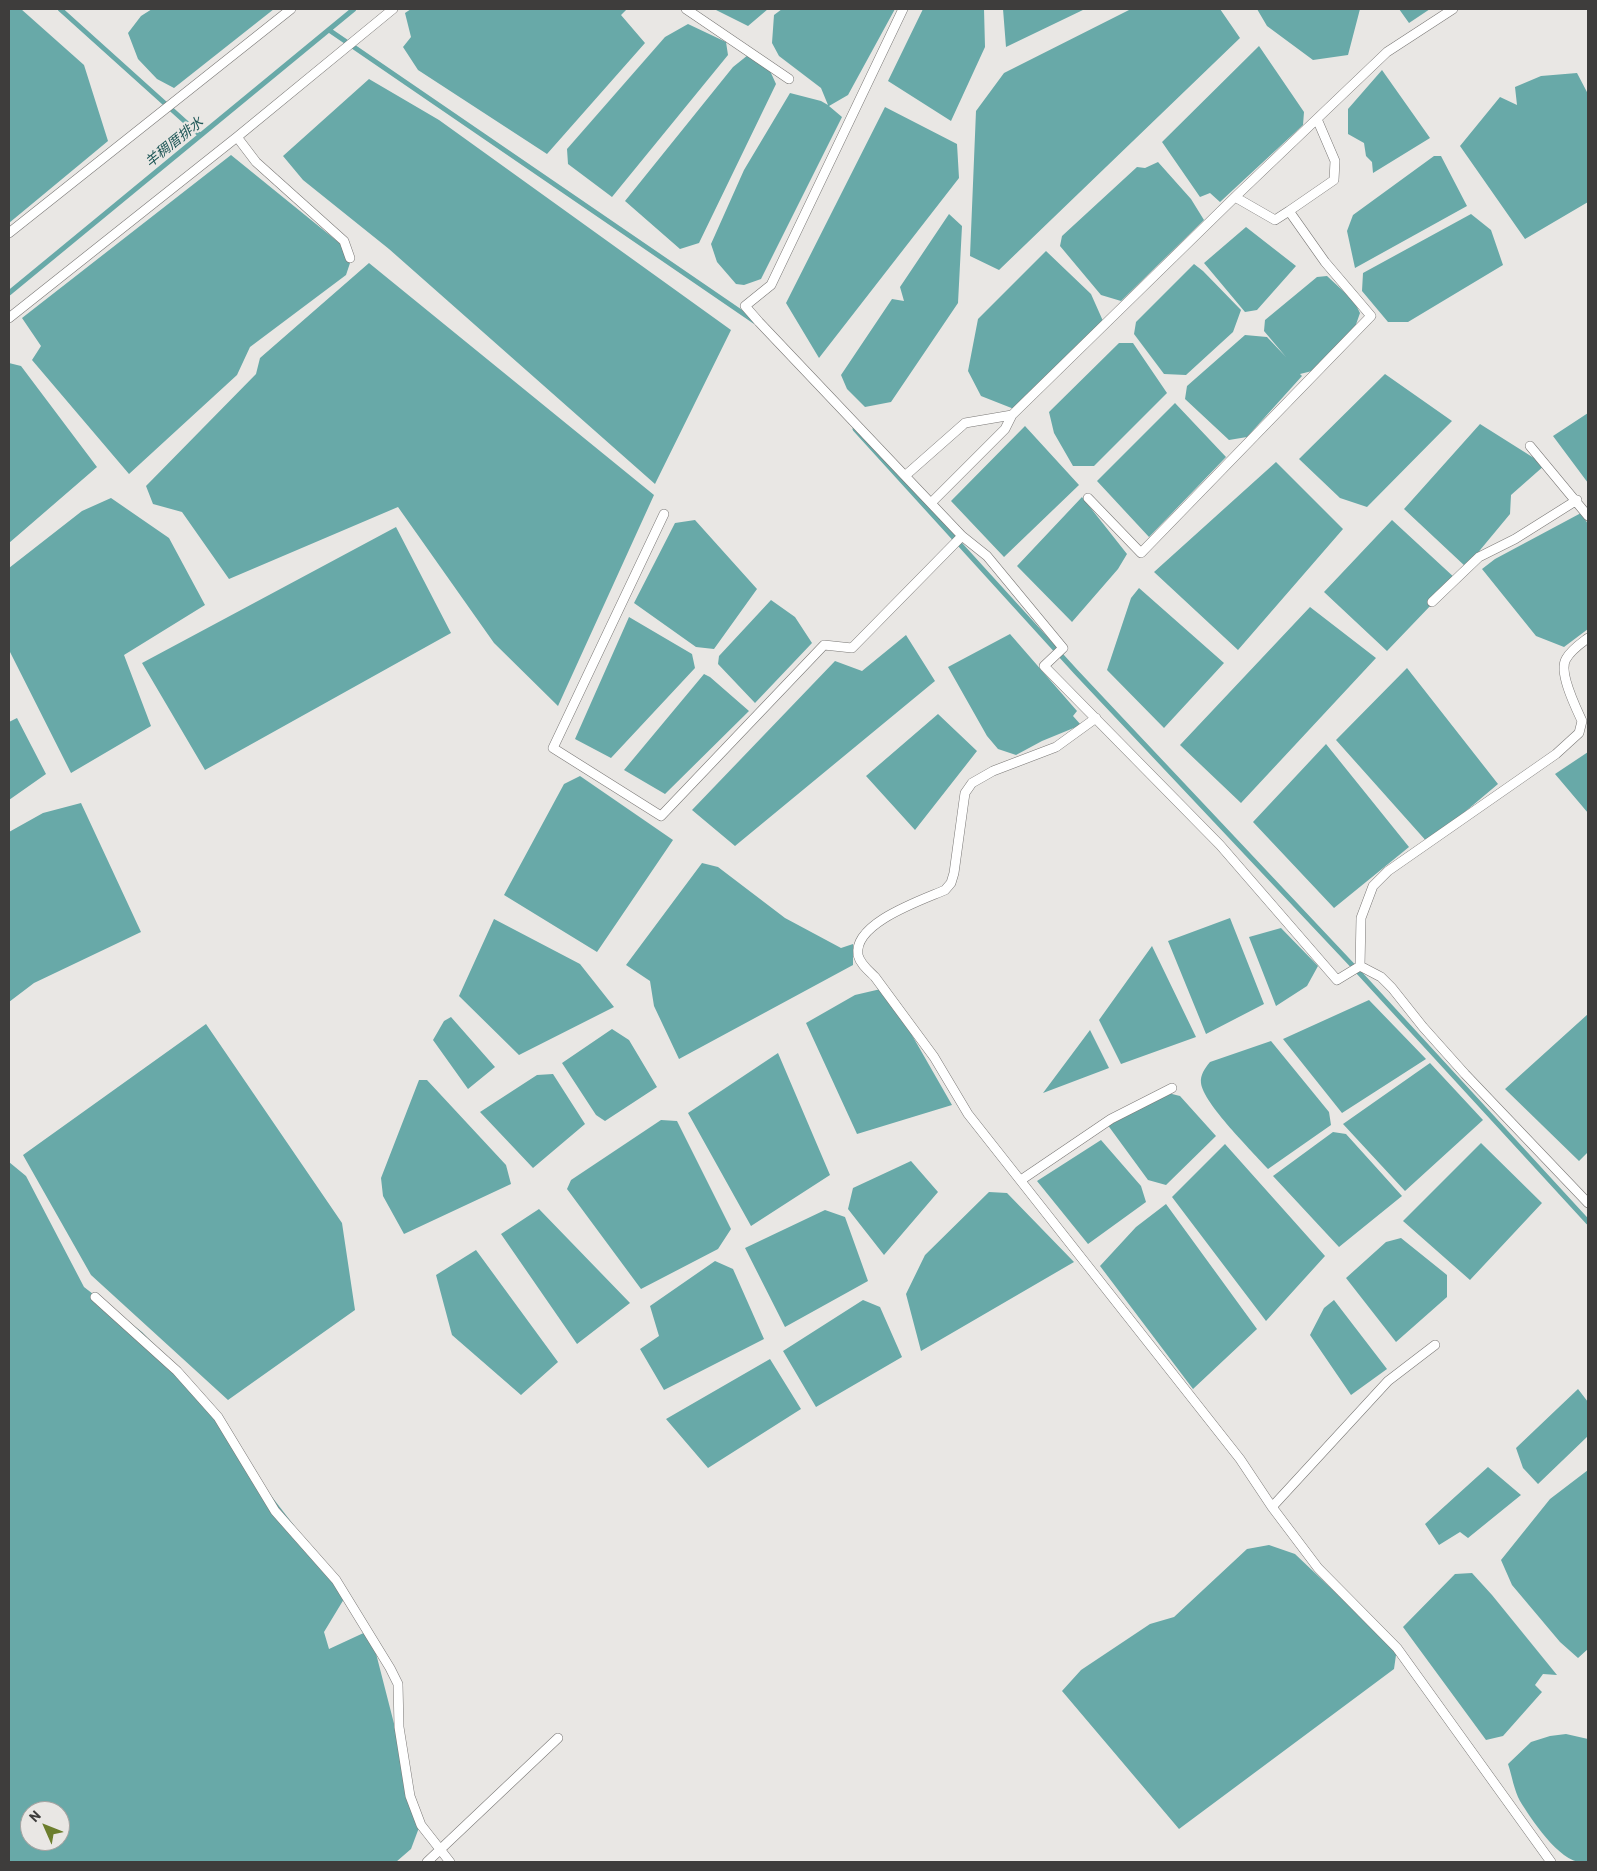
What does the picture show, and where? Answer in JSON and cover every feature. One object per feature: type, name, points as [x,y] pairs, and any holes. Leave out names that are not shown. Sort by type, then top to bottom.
[{"type":"lane","points":[[9,233],[291,9]]},
{"type":"lane","points":[[9,318],[237,137],[393,9]]},
{"type":"lane","points":[[686,9],[789,78]]},
{"type":"lane","points":[[903,9],[771,285],[746,306],[962,536],[987,556],[1063,648],[1044,666],[1220,845],[1337,980],[1360,966]]},
{"type":"lane","points":[[931,503],[1005,429],[1012,415],[1235,197],[1387,52],[1454,9]]},
{"type":"lane","points":[[1235,197],[1275,220],[1334,180],[1336,161],[1317,119]]},
{"type":"lane","points":[[237,137],[256,162],[344,241],[350,258]]},
{"type":"lane","points":[[1088,498],[1140,553],[1371,316],[1325,262],[1290,211]]},
{"type":"lane","points":[[906,475],[965,423],[1012,415]]},
{"type":"lane","points":[[1530,446],[1577,500],[1588,516]]},
{"type":"lane","points":[[1432,602],[1479,557],[1515,539],[1577,500]]},
{"type":"lane","points":[[664,514],[553,748],[660,816],[824,646],[852,648],[962,536]]},
{"type":"lane","points":[[1360,966],[1361,918],[1373,886],[1388,871],[1556,754],[1579,733],[1582,721],[1571,698],[1563,665],[1573,649],[1588,638]]},
{"type":"lane","points":[[1096,718],[1056,747],[993,771],[972,783],[965,793],[954,874],[950,883],[945,890],[878,921],[865,934],[858,956],[934,1056],[968,1114],[1240,1459],[1272,1507],[1318,1568],[1397,1648],[1551,1862]]},
{"type":"lane","points":[[1360,966],[1381,978],[1392,988],[1422,1027],[1588,1203]]},
{"type":"lane","points":[[1021,1180],[1111,1120],[1172,1088]]},
{"type":"lane","points":[[95,1297],[177,1371],[218,1417],[276,1511],[336,1580],[398,1684],[399,1727],[410,1796],[421,1825],[450,1862]]},
{"type":"lane","points":[[1272,1507],[1388,1381],[1436,1345]]},
{"type":"lane","points":[[428,1862],[558,1738]]},
{"type":"water","points":[[9,9],[21,9],[84,65],[108,141],[9,223]]},
{"type":"water","points":[[152,9],[274,9],[174,88],[157,79],[138,59],[128,33],[141,16]]},
{"type":"water","points":[[411,9],[627,9],[621,15],[645,43],[547,154],[418,70],[403,47],[411,37],[405,13]]},
{"type":"water","points":[[714,9],[768,9],[748,26]]},
{"type":"water","points":[[782,9],[895,9],[848,95],[829,106],[842,117],[761,279],[744,285],[736,284],[717,262],[711,244],[744,170],[790,93],[821,101],[828,105],[821,88],[779,56],[772,43],[774,15]]},
{"type":"water","points":[[923,9],[984,9],[985,47],[951,121],[888,81]]},
{"type":"water","points":[[1003,9],[1085,9],[1006,47]]},
{"type":"water","points":[[1131,9],[1220,9],[1240,38],[999,270],[970,256],[976,111],[1004,73]]},
{"type":"water","points":[[1257,9],[1360,9],[1348,55],[1313,60],[1267,26]]},
{"type":"water","points":[[1399,9],[1430,9],[1409,23]]},
{"type":"water","points":[[688,24],[726,42],[728,55],[612,197],[568,164],[567,149],[665,37]]},
{"type":"water","points":[[1259,46],[1304,112],[1303,125],[1220,202],[1210,193],[1200,197],[1162,142]]},
{"type":"water","points":[[748,55],[766,62],[776,84],[699,243],[680,249],[625,201],[733,67]]},
{"type":"water","points":[[1382,70],[1430,138],[1373,173],[1372,162],[1366,156],[1364,143],[1348,134],[1348,109]]},
{"type":"water","points":[[1577,73],[1588,94],[1588,202],[1525,239],[1460,146],[1500,97],[1517,105],[1515,87],[1541,76]]},
{"type":"water","points":[[369,79],[439,120],[731,330],[655,484],[389,249],[303,180],[283,156]]},
{"type":"water","points":[[885,107],[957,144],[959,178],[819,358],[786,303]]},
{"type":"water","points":[[231,155],[353,254],[346,275],[250,347],[237,375],[129,474],[32,360],[41,346],[22,318]]},
{"type":"water","points":[[1434,156],[1441,156],[1467,206],[1355,268],[1347,231],[1353,215]]},
{"type":"water","points":[[1158,162],[1191,199],[1204,220],[1121,301],[1101,295],[1060,246],[1062,236],[1137,167],[1145,168]]},
{"type":"water","points":[[949,214],[962,226],[958,303],[891,402],[865,407],[847,389],[841,375],[892,299],[904,301],[900,287]]},
{"type":"water","points":[[1471,214],[1491,230],[1503,265],[1408,322],[1388,322],[1362,291],[1363,273]]},
{"type":"water","points":[[1246,227],[1296,266],[1257,310],[1245,312],[1204,263]]},
{"type":"water","points":[[1046,251],[1091,294],[1103,321],[1014,409],[981,396],[968,371],[978,319]]},
{"type":"water","points":[[369,263],[654,495],[558,706],[494,643],[398,507],[229,579],[182,512],[153,504],[146,486],[256,374],[260,358]]},
{"type":"water","points":[[1194,264],[1241,310],[1233,332],[1186,375],[1164,374],[1134,334],[1136,322]]},
{"type":"water","points":[[1327,276],[1354,301],[1360,313],[1353,333],[1312,371],[1300,374],[1302,376],[1247,437],[1229,440],[1185,399],[1187,386],[1245,335],[1267,337],[1286,357],[1264,331],[1265,320],[1317,277]]},
{"type":"water","points":[[1119,343],[1133,343],[1167,393],[1094,466],[1073,466],[1054,433],[1049,412]]},
{"type":"water","points":[[9,363],[21,366],[97,467],[9,543]]},
{"type":"water","points":[[1385,374],[1452,421],[1367,507],[1340,498],[1299,459]]},
{"type":"water","points":[[1175,403],[1226,457],[1149,537],[1097,481]]},
{"type":"water","points":[[1588,413],[1588,483],[1553,436]]},
{"type":"water","points":[[1480,424],[1545,465],[1511,495],[1510,514],[1466,567],[1404,509]]},
{"type":"water","points":[[1025,426],[1079,485],[1004,557],[951,501]]},
{"type":"water","points":[[1276,462],[1343,529],[1238,650],[1154,572]]},
{"type":"water","points":[[1082,497],[1127,554],[1118,569],[1072,622],[1017,566]]},
{"type":"water","points":[[111,498],[169,538],[205,605],[124,655],[151,726],[71,773],[9,650],[9,568],[82,511]]},
{"type":"water","points":[[1581,513],[1588,524],[1588,629],[1564,647],[1536,636],[1482,569],[1495,559]]},
{"type":"water","points":[[695,520],[757,589],[714,649],[696,647],[634,603],[675,523]]},
{"type":"water","points":[[1392,520],[1456,579],[1387,651],[1324,592]]},
{"type":"water","points":[[396,527],[451,633],[205,770],[142,663]]},
{"type":"water","points":[[1139,588],[1224,663],[1164,728],[1107,670],[1131,598]]},
{"type":"water","points":[[771,600],[795,617],[812,643],[755,703],[718,664],[719,656]]},
{"type":"water","points":[[1310,607],[1376,658],[1241,803],[1180,745]]},
{"type":"water","points":[[629,617],[692,654],[695,668],[611,758],[575,739]]},
{"type":"water","points":[[1010,634],[1077,711],[1073,716],[1081,725],[1042,741],[1016,755],[998,749],[987,736],[948,667]]},
{"type":"water","points":[[906,635],[935,681],[735,846],[692,810],[835,661],[862,671]]},
{"type":"water","points":[[1407,668],[1498,784],[1428,843],[1336,740]]},
{"type":"water","points":[[704,674],[749,711],[665,794],[624,770]]},
{"type":"water","points":[[938,714],[977,751],[915,830],[866,776]]},
{"type":"water","points":[[17,718],[46,774],[9,800],[9,722]]},
{"type":"water","points":[[1326,744],[1409,847],[1334,908],[1253,822]]},
{"type":"water","points":[[1588,752],[1588,813],[1555,774]]},
{"type":"water","points":[[580,776],[673,840],[597,952],[504,895],[564,784]]},
{"type":"water","points":[[81,803],[141,932],[34,983],[9,1002],[9,832],[43,813]]},
{"type":"water","points":[[702,863],[718,867],[785,918],[841,948],[853,944],[853,965],[679,1059],[654,1006],[650,981],[626,965]]},
{"type":"water","points":[[1230,918],[1264,1004],[1206,1034],[1168,941]]},
{"type":"water","points":[[494,919],[580,964],[614,1007],[519,1055],[459,996]]},
{"type":"water","points":[[1281,928],[1318,966],[1307,986],[1276,1006],[1249,937]]},
{"type":"water","points":[[1152,946],[1196,1037],[1121,1064],[1099,1020]]},
{"type":"water","points":[[885,988],[952,1105],[857,1134],[806,1023],[855,995]]},
{"type":"water","points":[[1369,1000],[1426,1059],[1342,1113],[1283,1039]]},
{"type":"water","points":[[1588,1014],[1588,1152],[1579,1161],[1505,1089]]},
{"type":"water","points":[[451,1017],[495,1067],[468,1089],[433,1040],[444,1021]]},
{"type":"water","points":[[206,1024],[342,1223],[355,1310],[228,1400],[91,1275],[23,1155]]},
{"type":"water","points":[[612,1029],[629,1040],[657,1087],[605,1121],[596,1115],[562,1063]]},
{"type":"water","points":[[1090,1030],[1109,1068],[1043,1093]]},
{"type":"water","points":[[1271,1041],[1329,1112],[1331,1125],[1268,1169],[1219,1115],[1204,1092],[1201,1077],[1210,1062]]},
{"type":"water","points":[[778,1053],[830,1175],[751,1226],[688,1113]]},
{"type":"water","points":[[1430,1063],[1483,1120],[1405,1191],[1343,1124]]},
{"type":"water","points":[[553,1074],[585,1124],[533,1168],[480,1112],[537,1075]]},
{"type":"water","points":[[419,1080],[427,1080],[506,1165],[511,1184],[404,1234],[383,1196],[381,1178]]},
{"type":"water","points":[[1160,1091],[1180,1096],[1216,1136],[1166,1185],[1148,1180],[1107,1124]]},
{"type":"water","points":[[661,1120],[677,1121],[731,1229],[718,1249],[641,1289],[567,1189],[571,1180]]},
{"type":"water","points":[[1333,1132],[1346,1134],[1402,1196],[1339,1247],[1273,1176]]},
{"type":"water","points":[[1101,1140],[1141,1186],[1146,1202],[1088,1244],[1037,1181]]},
{"type":"water","points":[[1481,1143],[1542,1203],[1470,1280],[1403,1221]]},
{"type":"water","points":[[1225,1144],[1325,1256],[1266,1321],[1172,1197]]},
{"type":"water","points":[[911,1161],[938,1192],[884,1255],[848,1209],[853,1188]]},
{"type":"water","points":[[9,1162],[26,1176],[84,1287],[142,1332],[216,1408],[262,1484],[347,1594],[324,1632],[329,1649],[370,1630],[420,1825],[411,1849],[396,1862],[9,1862]]},
{"type":"water","points":[[989,1192],[1007,1193],[1074,1262],[921,1351],[906,1294],[925,1255]]},
{"type":"water","points":[[1166,1204],[1257,1329],[1193,1389],[1100,1266],[1136,1227]]},
{"type":"water","points":[[539,1209],[630,1303],[577,1344],[501,1234]]},
{"type":"water","points":[[825,1210],[845,1217],[868,1281],[785,1327],[745,1248]]},
{"type":"water","points":[[1401,1238],[1447,1275],[1447,1297],[1396,1342],[1346,1278],[1386,1242]]},
{"type":"water","points":[[476,1250],[558,1362],[521,1395],[452,1335],[436,1275]]},
{"type":"water","points":[[715,1261],[733,1269],[764,1339],[664,1390],[640,1349],[659,1336],[650,1306]]},
{"type":"water","points":[[863,1300],[880,1307],[902,1357],[816,1407],[783,1351]]},
{"type":"water","points":[[1334,1300],[1387,1369],[1351,1395],[1310,1335],[1324,1308]]},
{"type":"water","points":[[770,1359],[801,1409],[708,1468],[666,1419]]},
{"type":"water","points":[[1578,1389],[1588,1402],[1588,1436],[1538,1484],[1523,1468],[1516,1448]]},
{"type":"water","points":[[1488,1467],[1521,1495],[1468,1538],[1460,1532],[1439,1545],[1425,1524]]},
{"type":"water","points":[[1588,1470],[1588,1649],[1578,1658],[1560,1642],[1512,1585],[1501,1560],[1550,1499]]},
{"type":"water","points":[[1269,1545],[1295,1554],[1374,1629],[1397,1648],[1394,1669],[1179,1829],[1062,1691],[1081,1670],[1150,1624],[1174,1617],[1247,1549]]},
{"type":"water","points":[[1472,1573],[1557,1675],[1543,1674],[1535,1685],[1542,1692],[1503,1736],[1486,1740],[1403,1627],[1455,1574]]},
{"type":"water","points":[[1566,1734],[1588,1739],[1588,1861],[1579,1862],[1569,1858],[1559,1851],[1540,1831],[1518,1797],[1508,1764],[1531,1742],[1550,1736]]},
{"type":"waterway","points":[[60,9],[200,135]]},
{"type":"waterway","name":"羊稠厝排水","points":[[9,293],[354,9]]},
{"type":"waterway","points":[[329,30],[754,321]]},
{"type":"waterway","points":[[855,429],[1076,672],[1353,966],[1588,1222]]}]
